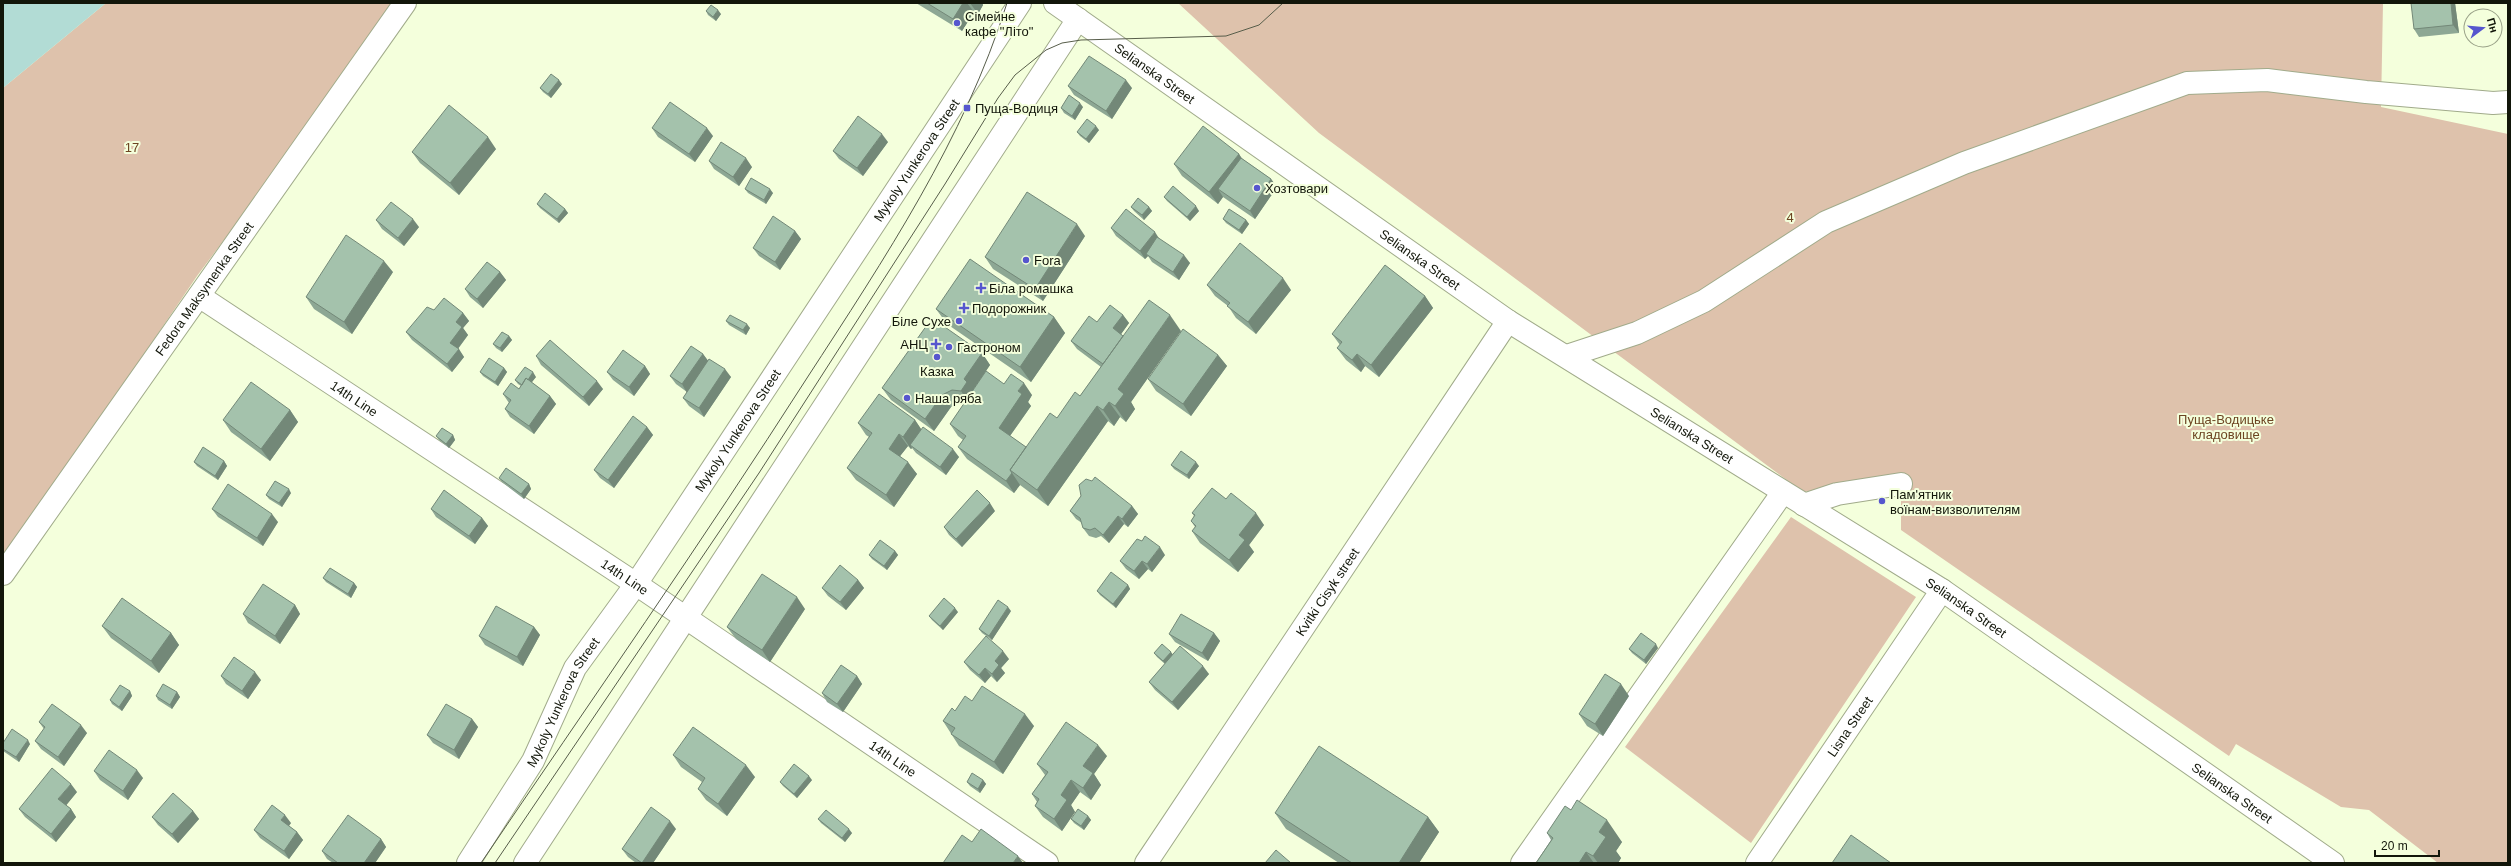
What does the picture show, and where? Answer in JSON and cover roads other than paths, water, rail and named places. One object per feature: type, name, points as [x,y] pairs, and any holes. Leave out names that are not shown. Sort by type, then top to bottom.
[{"type":"street","name":"Fedora Maksymenka Street","points":[[3,574],[405,3]]},
{"type":"street","name":"Mykoly Yunkerova Street","points":[[468,863],[533,761],[575,668],[636,584],[1020,3]]},
{"type":"street","name":"Selianska Street","points":[[1054,3],[1508,321],[1567,356],[1942,590],[2334,863]]},
{"type":"street","points":[[525,863],[1078,19]]},
{"type":"street","points":[[1567,356],[1637,333],[1704,301],[1826,222],[1964,163],[2187,83],[2267,80],[2373,93],[2493,104],[2508,102]]},
{"type":"street","name":"14th Line","points":[[199,296],[636,584],[1047,863]]},
{"type":"street","name":"Kvitki Cisyk street","points":[[1146,863],[1508,321]]},
{"type":"street","points":[[1804,505],[1837,494],[1901,484]]},
{"type":"street","points":[[1522,863],[1783,492]]},
{"type":"street","name":"Lisna Street","points":[[1758,863],[1942,590]]},
{"type":"water","points":[[3,3],[106,3],[3,88]]},
{"type":"tram line","points":[[481,863],[646,622],[767,439],[893,243],[920,197],[969,103],[989,54],[1007,3]]},
{"type":"tram line","points":[[495,863],[759,473],[945,184],[998,98],[1015,75],[1046,50],[1062,43],[1081,40],[1226,36],[1259,25],[1283,3]]},
{"type":"place","name":"Сімейне кафе \"Літо\"","points":[[957,23]]},
{"type":"place","name":"Пуща-Водиця","points":[[967,108]]},
{"type":"place","name":"Хозтовари","points":[[1257,188]]},
{"type":"place","name":"Fora","points":[[1026,260]]},
{"type":"place","name":"Біла ромашка","points":[[981,288]]},
{"type":"place","name":"Подорожник","points":[[964,308]]},
{"type":"place","name":"Біле Сухе","points":[[959,321]]},
{"type":"place","name":"АНЦ","points":[[936,344]]},
{"type":"place","name":"Гастроном","points":[[949,347]]},
{"type":"place","name":"Казка","points":[[937,357]]},
{"type":"place","name":"Наша ряба","points":[[907,398]]},
{"type":"place","name":"Пам'ятник воїнам-визволителям","points":[[1882,501]]},
{"type":"park label","name":"17","points":[[132,147]]},
{"type":"park label","name":"4","points":[[1790,217]]},
{"type":"park label","name":"Пуща-Водицьке кладовище","points":[[2226,426]]}]
